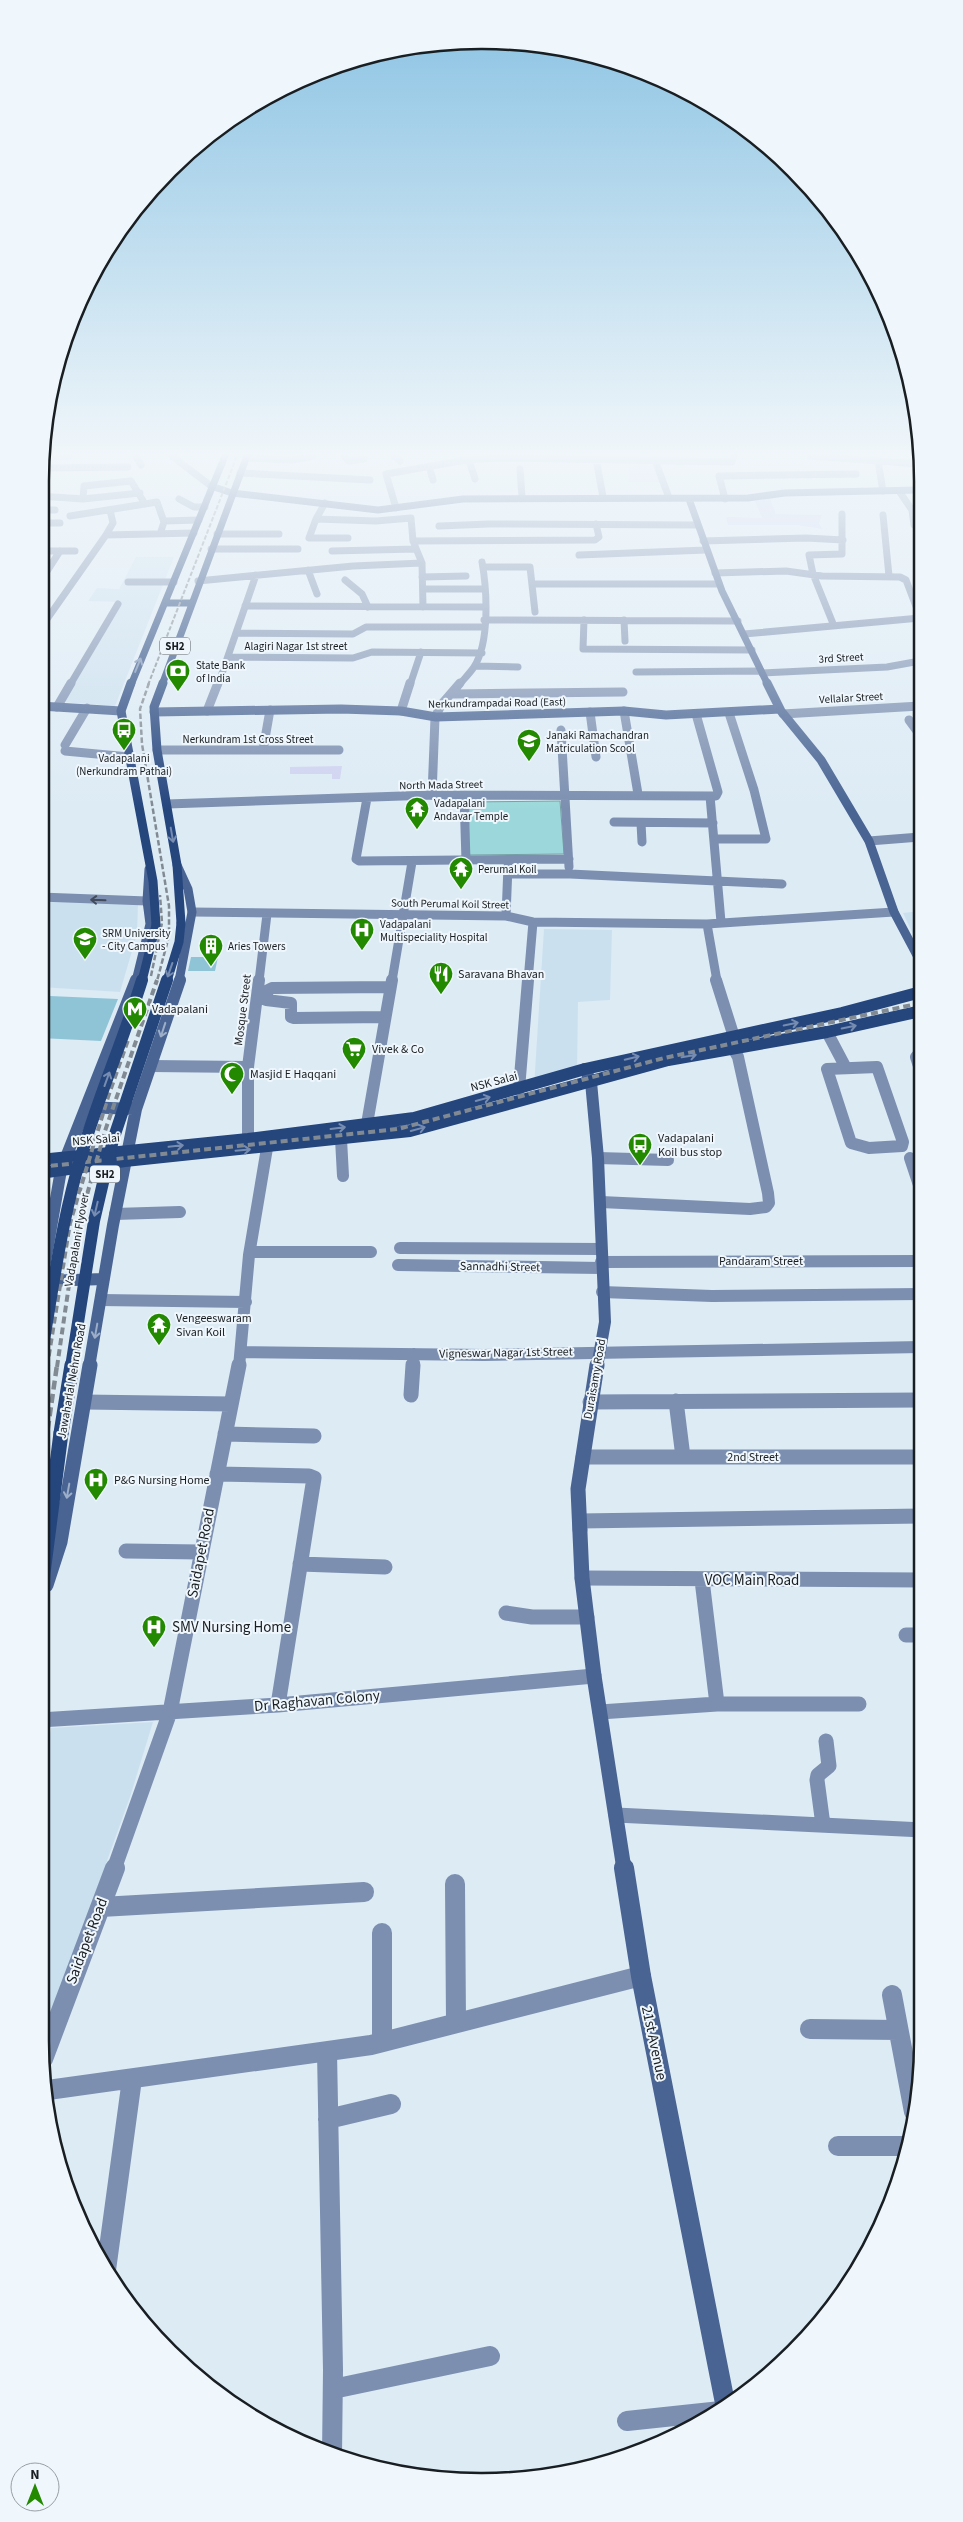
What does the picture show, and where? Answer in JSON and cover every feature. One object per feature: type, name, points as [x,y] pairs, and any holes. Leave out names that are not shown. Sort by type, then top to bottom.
[{"type":"main road","name":"SH2","points":[[149,869],[121,711],[177,574]]},
{"type":"main road","name":"SH2","points":[[177,865],[157,750],[154,712],[201,574]]},
{"type":"main road","points":[[165,603],[190,603]]},
{"type":"main road","name":"Vadapalani Flyover","points":[[49,1526],[61,1433],[94,1221],[113,1140],[179,942],[181,904],[176,877],[177,865]]},
{"type":"main road","name":"Vadapalani Flyover","points":[[49,1314],[70,1197],[83,1149],[148,964],[156,924],[153,882],[149,869]]},
{"type":"main road","name":"NSK Salai","points":[[49,1159],[67,1156],[126,1156],[414,1118],[585,1069],[733,1042],[914,994]]},
{"type":"main road","points":[[885,1001],[896,1017]]},
{"type":"main road","points":[[49,1172],[126,1156],[267,1148],[410,1131],[733,1042],[827,1032],[914,1014]]},
{"type":"street","points":[[49,616],[79,574]]},
{"type":"street","points":[[198,581],[270,574]]},
{"type":"street","points":[[310,574],[318,594]]},
{"type":"street","points":[[422,574],[423,607]]},
{"type":"street","points":[[432,795],[436,717],[438,711],[475,666],[482,653],[484,624],[482,574]]},
{"type":"street","points":[[531,574],[535,612]]},
{"type":"street","points":[[715,574],[761,672],[782,711],[820,760],[869,841],[894,912],[914,950]]},
{"type":"street","points":[[834,626],[813,574],[904,578],[914,603]]},
{"type":"street","points":[[207,711],[229,657],[244,606],[256,575]]},
{"type":"street","points":[[422,577],[466,576]]},
{"type":"street","points":[[345,580],[362,594],[368,607]]},
{"type":"street","points":[[128,582],[174,582]]},
{"type":"street","points":[[532,584],[719,584]]},
{"type":"street","points":[[423,589],[483,589]]},
{"type":"street","points":[[57,707],[118,604]]},
{"type":"street","points":[[244,606],[484,607]]},
{"type":"street","points":[[744,634],[914,619]]},
{"type":"street","points":[[236,633],[353,634],[366,627],[584,620],[738,621]]},
{"type":"street","points":[[584,620],[583,649],[752,650]]},
{"type":"street","points":[[624,620],[625,641]]},
{"type":"street","name":"Alagiri Nagar 1st street","points":[[229,657],[353,658],[372,652],[482,653]]},
{"type":"street","points":[[401,711],[421,652]]},
{"type":"street","name":"3rd Street","points":[[636,672],[761,672],[887,667],[914,662]]},
{"type":"street","points":[[475,666],[518,667]]},
{"type":"street","points":[[453,694],[623,692]]},
{"type":"street","name":"Vellalar Street","points":[[782,711],[914,706]]},
{"type":"street","points":[[49,707],[121,711]]},
{"type":"street","points":[[87,708],[65,748],[129,757]]},
{"type":"street","points":[[263,750],[270,710]]},
{"type":"street","name":"Nerkundrampadai Road (East)","points":[[154,712],[270,710],[401,711],[436,717],[624,711],[666,715],[782,711]]},
{"type":"street","points":[[624,711],[638,794]]},
{"type":"street","points":[[590,712],[596,757]]},
{"type":"street","points":[[716,839],[766,839],[754,790],[729,713]]},
{"type":"street","points":[[696,714],[718,792],[713,796],[713,823],[716,839],[717,882],[721,922]]},
{"type":"street","points":[[909,720],[914,727]]},
{"type":"street","points":[[561,730],[570,874]]},
{"type":"street","name":"Nerkundram 1st Cross Street","points":[[157,750],[338,750]]},
{"type":"street","name":"North Mada Street","points":[[167,804],[432,795],[638,794],[713,796]]},
{"type":"street","points":[[464,795],[466,861]]},
{"type":"street","points":[[367,798],[356,858],[359,861],[412,862],[569,859]]},
{"type":"street","points":[[614,822],[713,823]]},
{"type":"street","points":[[641,823],[642,842]]},
{"type":"street","points":[[869,841],[914,837]]},
{"type":"street","points":[[506,916],[508,861]]},
{"type":"street","points":[[367,1124],[412,862]]},
{"type":"street","name":"Jawaharlal Nehru Road","points":[[49,1580],[60,1542],[115,1214],[136,1109],[183,970],[192,912],[188,889],[177,865]]},
{"type":"street","points":[[49,1240],[61,1170],[138,975],[150,924],[147,901],[149,869]]},
{"type":"street","points":[[508,874],[570,874],[782,884]]},
{"type":"street","points":[[49,897],[147,901]]},
{"type":"street","name":"South Perumal Koil Street","points":[[192,912],[506,916],[533,922],[707,924],[894,912]]},
{"type":"street","name":"Mosque Street","points":[[248,1139],[248,1067],[267,914]]},
{"type":"street","points":[[519,1089],[533,922]]},
{"type":"street","points":[[601,1202],[750,1209],[766,1207],[769,1203],[738,1057],[716,979],[707,924]]},
{"type":"street","points":[[385,1017],[292,1018],[291,1003],[266,1000],[268,990],[272,988],[390,987]]},
{"type":"street","points":[[827,1032],[846,1068]]},
{"type":"street","points":[[150,1066],[248,1067]]},
{"type":"street","points":[[877,1067],[903,1142],[902,1146],[869,1148],[852,1143],[827,1069],[846,1068],[877,1067]]},
{"type":"street","points":[[585,1069],[592,1082]]},
{"type":"street","name":"Duraisamy Road","points":[[592,1082],[601,1202],[602,1292],[605,1322],[601,1352],[590,1402],[578,1489],[582,1578],[594,1676]]},
{"type":"street","points":[[85,1107],[136,1109]]},
{"type":"street","points":[[341,1139],[343,1176]]},
{"type":"street","name":"Saidapet Road","points":[[49,2042],[90,1929],[101,1907],[170,1712],[242,1352],[250,1252],[267,1148]]},
{"type":"street","points":[[598,1158],[668,1160]]},
{"type":"street","points":[[910,1158],[914,1170]]},
{"type":"street","points":[[115,1214],[180,1212]]},
{"type":"street","points":[[400,1248],[601,1260]]},
{"type":"street","points":[[250,1252],[371,1252]]},
{"type":"street","name":"Pandaram Street","points":[[601,1260],[914,1260]]},
{"type":"street","name":"Sannadhi Street","points":[[398,1265],[601,1260]]},
{"type":"street","points":[[49,1286],[104,1279]]},
{"type":"street","points":[[602,1292],[712,1296],[914,1294]]},
{"type":"street","points":[[101,1300],[246,1302]]},
{"type":"street","name":"Vigneswar Nagar 1st Street","points":[[242,1352],[414,1354],[914,1347]]},
{"type":"street","points":[[411,1395],[414,1354]]},
{"type":"street","points":[[590,1402],[914,1400]]},
{"type":"street","points":[[676,1401],[683,1457]]},
{"type":"street","points":[[84,1402],[231,1404]]},
{"type":"street","points":[[225,1434],[314,1436]]},
{"type":"street","name":"2nd Street","points":[[583,1457],[914,1457]]},
{"type":"street","points":[[217,1474],[309,1476],[314,1478],[278,1705]]},
{"type":"street","points":[[580,1530],[580,1521],[914,1516]]},
{"type":"street","points":[[126,1551],[201,1552]]},
{"type":"street","points":[[300,1564],[385,1567]]},
{"type":"street","name":"VOC Main Road","points":[[582,1578],[914,1580]]},
{"type":"street","points":[[702,1580],[717,1704]]},
{"type":"street","points":[[506,1613],[532,1617],[587,1617]]},
{"type":"street","points":[[906,1635],[914,1635]]},
{"type":"street","name":"Dr Raghavan Colony","points":[[49,1719],[278,1705],[594,1676]]},
{"type":"street","name":"21st Avenue","points":[[594,1676],[640,1976],[724,2399]]},
{"type":"street","points":[[600,1712],[717,1704],[859,1704]]},
{"type":"street","points":[[824,1825],[816,1780],[818,1775],[829,1766],[830,1760],[826,1741]]},
{"type":"street","points":[[616,1815],[914,1830]]},
{"type":"street","points":[[455,1884],[456,2023]]},
{"type":"street","points":[[101,1907],[364,1892]]},
{"type":"street","points":[[382,1933],[382,2042]]},
{"type":"street","points":[[51,2090],[327,2052],[382,2042],[640,1976]]},
{"type":"street","points":[[892,1995],[911,2097]]},
{"type":"street","points":[[810,2029],[898,2030]]},
{"type":"street","points":[[327,2052],[333,2389],[332,2446]]},
{"type":"street","points":[[108,2258],[132,2079]]},
{"type":"street","points":[[328,2119],[391,2104]]},
{"type":"street","points":[[838,2146],[902,2146]]},
{"type":"street","points":[[333,2389],[490,2356]]},
{"type":"street","points":[[627,2421],[701,2413]]},
{"type":"shaded area","points":[[127,574],[167,574],[115,706],[61,702],[118,602],[88,601],[97,588],[119,589]]},
{"type":"shaded area","points":[[342,766],[340,779],[332,779],[332,774],[290,774],[290,767]]},
{"type":"shaded area","points":[[560,801],[564,854],[468,855],[469,802]]},
{"type":"shaded area","name":"SRM University - City Campus","points":[[49,900],[138,903],[137,934],[120,992],[49,988]]},
{"type":"shaded area","points":[[914,912],[914,936],[903,913]]},
{"type":"shaded area","points":[[544,929],[612,930],[610,1000],[578,1002],[577,1075],[534,1087]]},
{"type":"shaded area","points":[[153,1722],[130,1797],[49,2022],[49,1739],[51,1728]]},
{"type":"building","name":"Aries Towers","points":[[191,957],[218,957],[215,971],[188,971]]},
{"type":"building","points":[[50,996],[118,999],[101,1041],[49,1038]]},
{"type":"railway","points":[[148,685],[191,574]]},
{"type":"railway","points":[[149,683],[140,709],[142,744],[169,906],[169,936],[157,981]]},
{"type":"railway","points":[[151,976],[162,923],[160,895]]},
{"type":"railway","points":[[97,1161],[157,980]]},
{"type":"railway","points":[[97,1161],[398,1129],[664,1058],[914,1004]]},
{"type":"railway","points":[[88,1162],[128,1040]]},
{"type":"railway","points":[[57,1367],[77,1230],[97,1161]]},
{"type":"railway","points":[[88,1162],[97,1161]]},
{"type":"railway","points":[[49,1166],[88,1162]]},
{"type":"railway","points":[[49,1354],[70,1223],[88,1162]]},
{"type":"railway","points":[[49,1421],[57,1365]]},
{"type":"place","name":"State Bank of India","points":[[178,692]]},
{"type":"place","name":"Vadapalani (Nerkundram Pathai)","points":[[124,751]]},
{"type":"place","name":"Janaki Ramachandran Matriculation Scool","points":[[529,762]]},
{"type":"place","name":"Vadapalani Andavar Temple","points":[[417,830]]},
{"type":"place","name":"Perumal Koil","points":[[461,890]]},
{"type":"place","name":"Vadapalani Multispeciality Hospital","points":[[362,951]]},
{"type":"place","name":"SRM University - City Campus","points":[[85,960]]},
{"type":"place","name":"Aries Towers","points":[[211,967]]},
{"type":"place","name":"Saravana Bhavan","points":[[441,995]]},
{"type":"place","name":"Vadapalani","points":[[135,1030]]},
{"type":"place","name":"Vivek & Co","points":[[354,1070]]},
{"type":"place","name":"Masjid E Haqqani","points":[[232,1095]]},
{"type":"place","name":"Vadapalani Koil bus stop","points":[[640,1166]]},
{"type":"place","name":"Vengeeswaram Sivan Koil","points":[[159,1346]]},
{"type":"place","name":"P&G Nursing Home","points":[[96,1501]]},
{"type":"place","name":"SMV Nursing Home","points":[[154,1648]]}]
